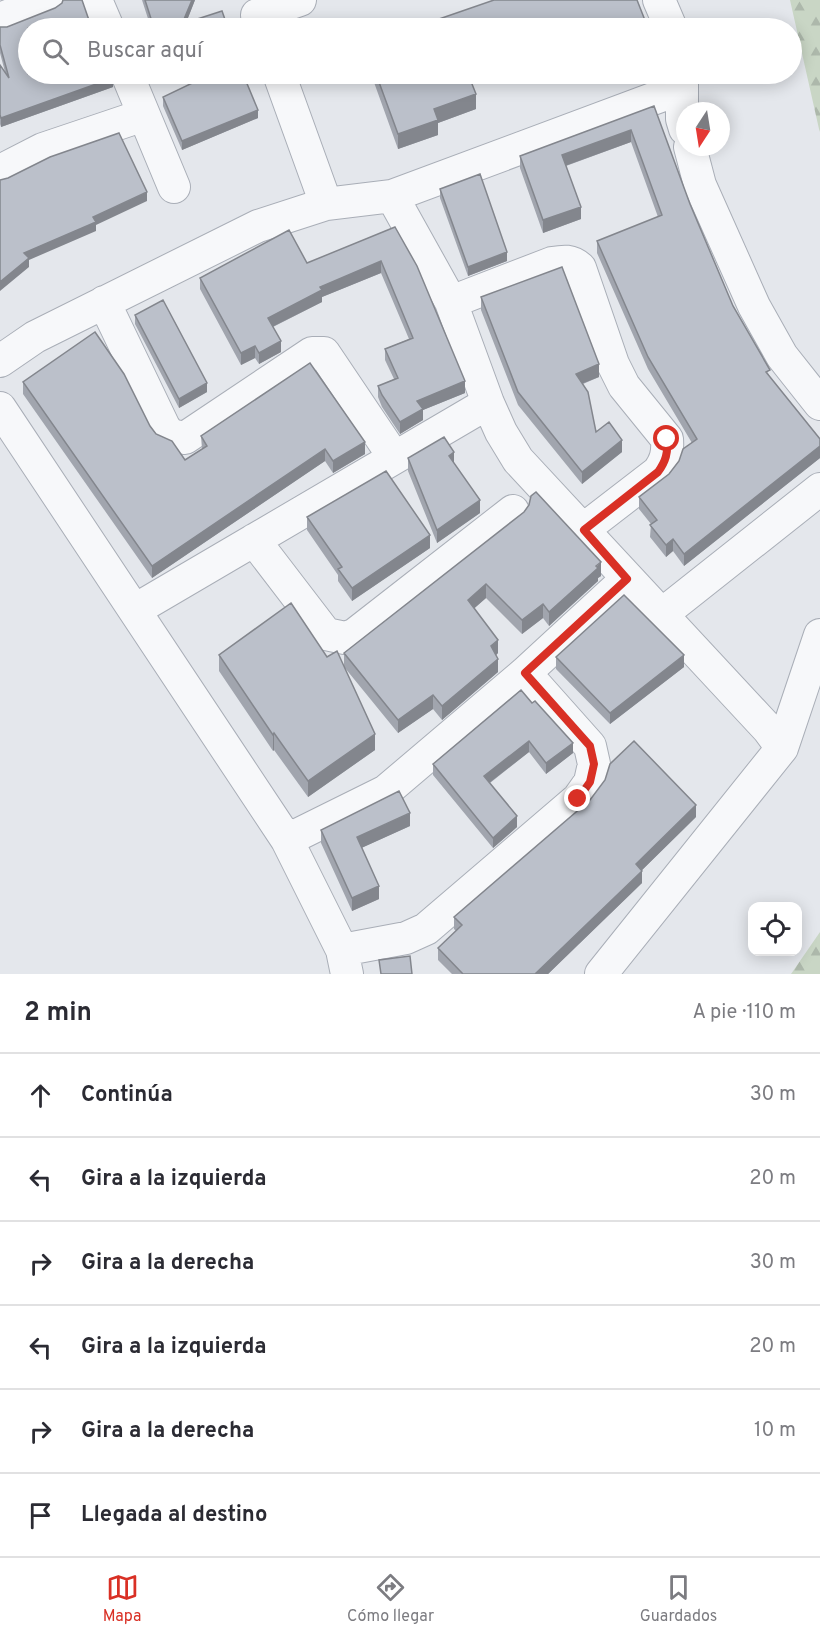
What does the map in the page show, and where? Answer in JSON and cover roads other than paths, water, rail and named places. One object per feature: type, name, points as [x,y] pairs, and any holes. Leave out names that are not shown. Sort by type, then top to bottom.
[{"type":"street","points":[[0,19],[48,0]]},
{"type":"street","points":[[96,0],[104,18]]},
{"type":"street","points":[[257,14],[300,0]]},
{"type":"street","points":[[659,0],[667,18]]},
{"type":"street","points":[[131,84],[174,187]]},
{"type":"street","points":[[283,84],[326,204]]},
{"type":"street","points":[[0,361],[34,337],[258,226],[326,204],[392,196],[674,84]]},
{"type":"street","points":[[682,84],[682,102]]},
{"type":"street","points":[[0,171],[43,149],[144,115]]},
{"type":"street","points":[[692,156],[700,185],[754,306],[782,356],[820,404]]},
{"type":"street","points":[[392,196],[451,302],[488,403],[501,432],[518,460],[768,729],[782,748]]},
{"type":"street","points":[[451,302],[552,263],[574,262],[580,268],[616,371],[624,386],[667,439],[668,450],[665,462],[658,472],[584,530]]},
{"type":"street","points":[[104,302],[164,427],[170,435],[185,438],[312,353],[324,353],[394,456]]},
{"type":"street","points":[[135,610],[394,456],[488,403]]},
{"type":"street","points":[[0,408],[287,840],[344,962],[426,929],[578,799],[590,782],[594,764],[590,746],[525,673]]},
{"type":"street","points":[[661,615],[820,489]]},
{"type":"street","points":[[254,540],[326,634],[345,638],[354,635],[513,511]]},
{"type":"street","points":[[287,840],[386,791],[525,673],[627,579]]},
{"type":"street","points":[[601,974],[782,748],[820,634]]}]
